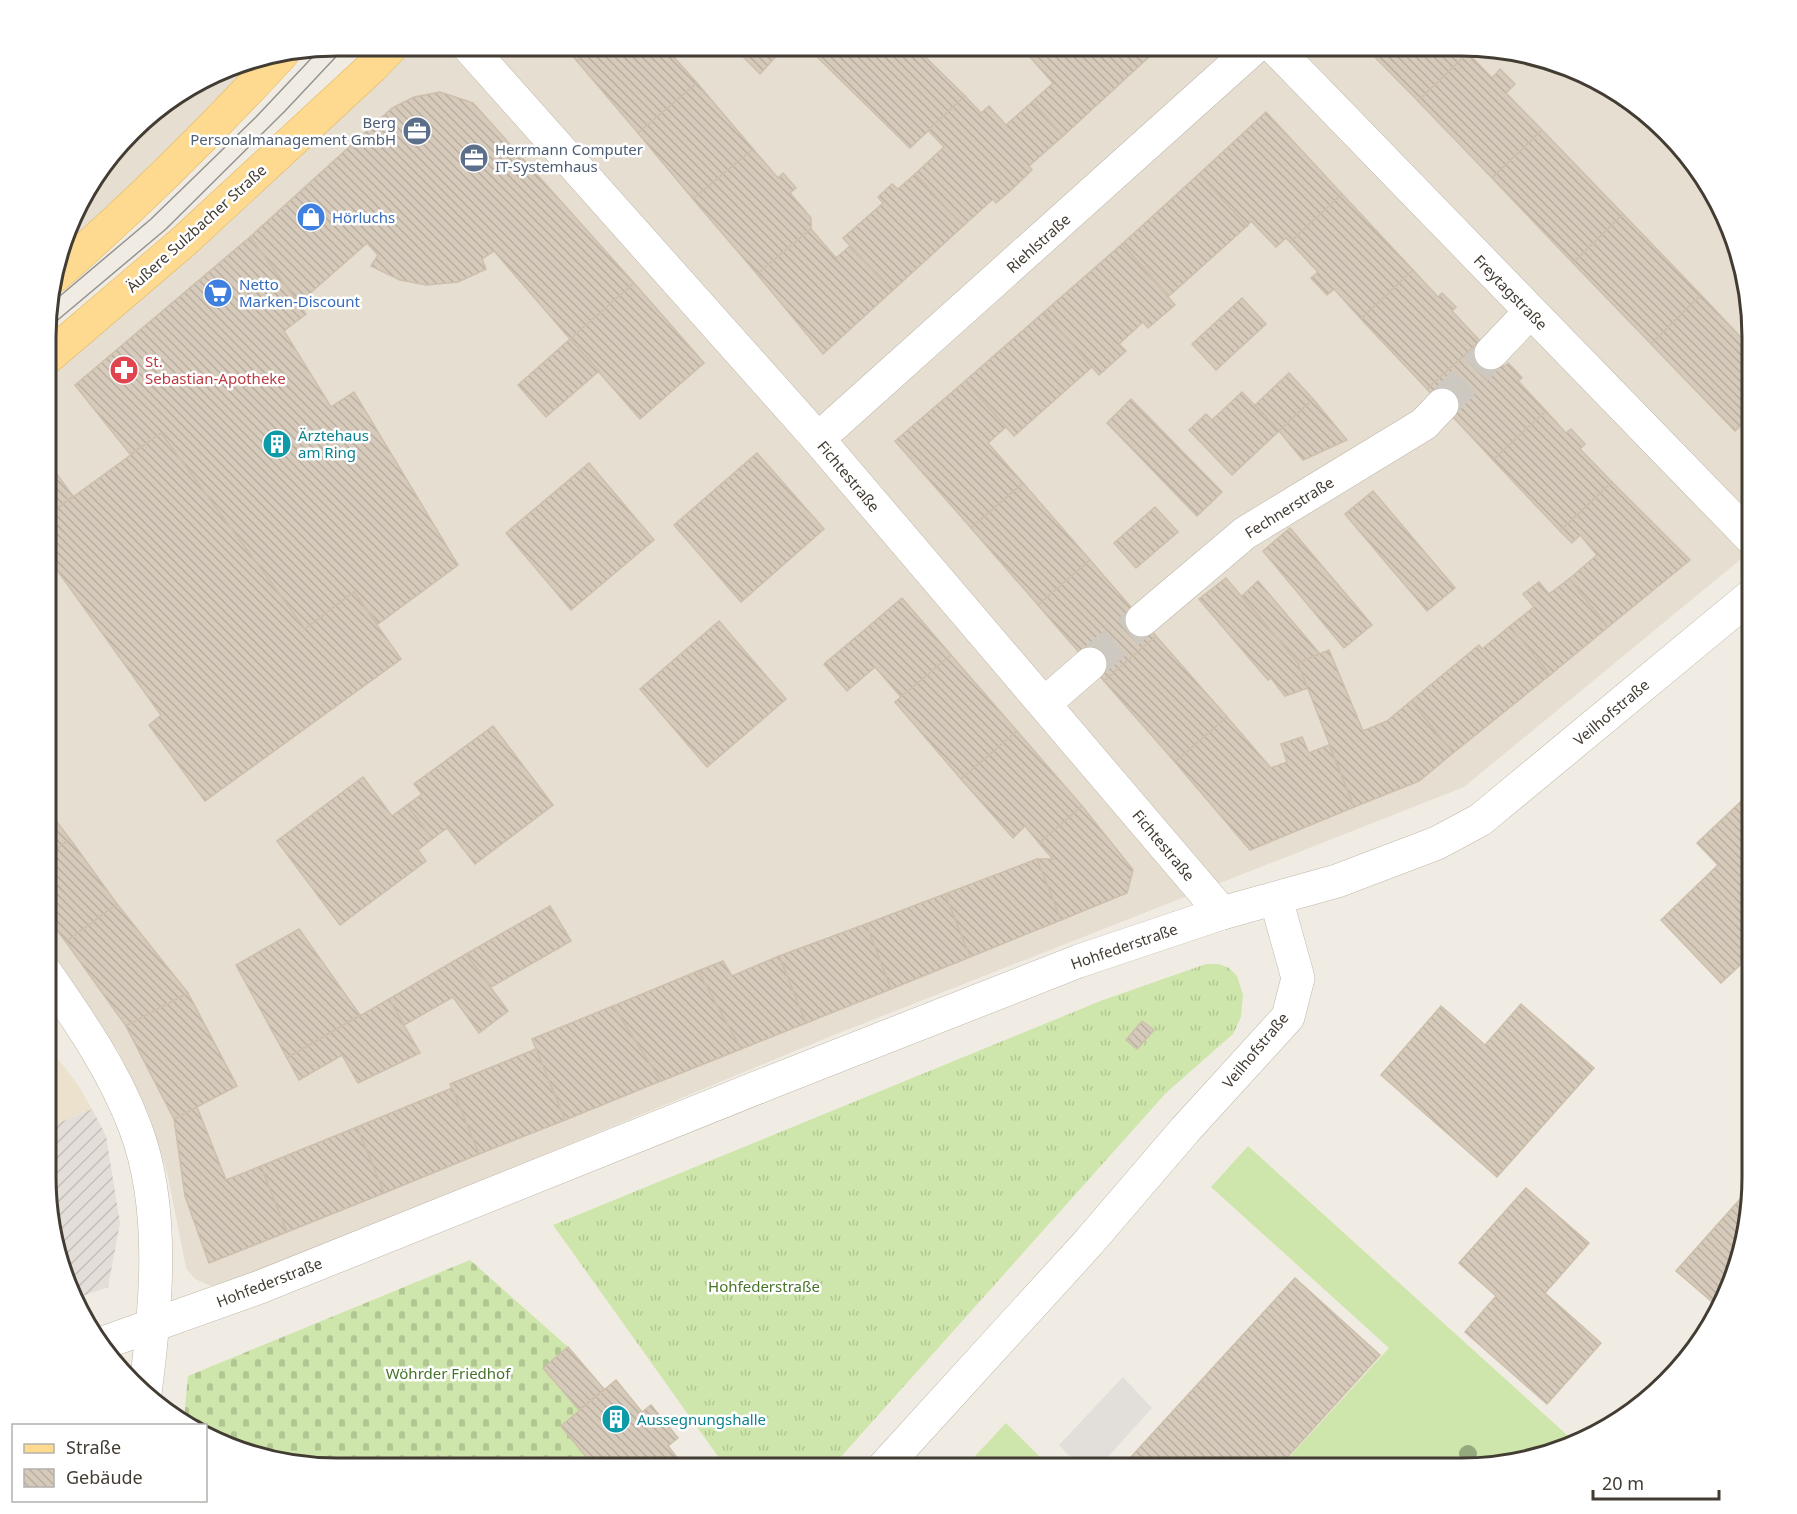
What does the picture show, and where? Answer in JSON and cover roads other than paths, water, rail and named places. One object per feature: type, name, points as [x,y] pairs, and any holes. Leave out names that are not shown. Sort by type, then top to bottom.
[{"type":"main road","name":"Äußere Sulzbacher Straße","points":[[56,350],[191,234],[383,56]]},
{"type":"main road","points":[[64,268],[132,208],[176,165],[274,63]]},
{"type":"street","name":"Fichtestraße","points":[[477,56],[818,439],[1222,913]]},
{"type":"street","name":"Riehlstraße","points":[[818,439],[1245,56]]},
{"type":"street","name":"Freytagstraße","points":[[1283,56],[1742,529]]},
{"type":"street","points":[[1491,353],[1530,312]]},
{"type":"street","name":"Fechnerstraße","points":[[1142,620],[1245,533],[1425,424],[1442,405]]},
{"type":"street","name":"Veilhofstraße","points":[[892,1458],[1089,1242],[1185,1130],[1288,1017],[1298,978],[1276,899],[1337,881],[1426,847],[1480,820],[1742,603]]},
{"type":"street","points":[[1044,704],[1090,664]]},
{"type":"street","name":"Hohfederstraße","points":[[108,1341],[260,1287],[1068,965],[1222,913],[1276,899]]},
{"type":"street","points":[[56,988],[104,1061],[136,1129],[146,1164],[152,1202],[154,1250],[153,1326],[145,1383]]},
{"type":"tunnel","points":[[1442,405],[1491,353]]},
{"type":"tunnel","points":[[1090,664],[1142,620]]},
{"type":"tram line","points":[[56,321],[166,229],[285,111],[337,56]]},
{"type":"tram line","points":[[58,297],[151,219],[256,117],[313,57]]},
{"type":"place","name":"Berg Personalmanagement GmbH","points":[[417,131]]},
{"type":"place","name":"Herrmann Computer IT-Systemhaus","points":[[474,158]]},
{"type":"place","name":"Hörluchs","points":[[311,217]]},
{"type":"place","name":"Netto Marken-Discount","points":[[218,293]]},
{"type":"place","name":"St. Sebastian-Apotheke","points":[[124,370]]},
{"type":"place","name":"Ärztehaus am Ring","points":[[277,444]]},
{"type":"place","name":"Aussegnungshalle","points":[[616,1419]]},
{"type":"park label","name":"Wöhrder Friedhof","points":[[448,1373]]}]
